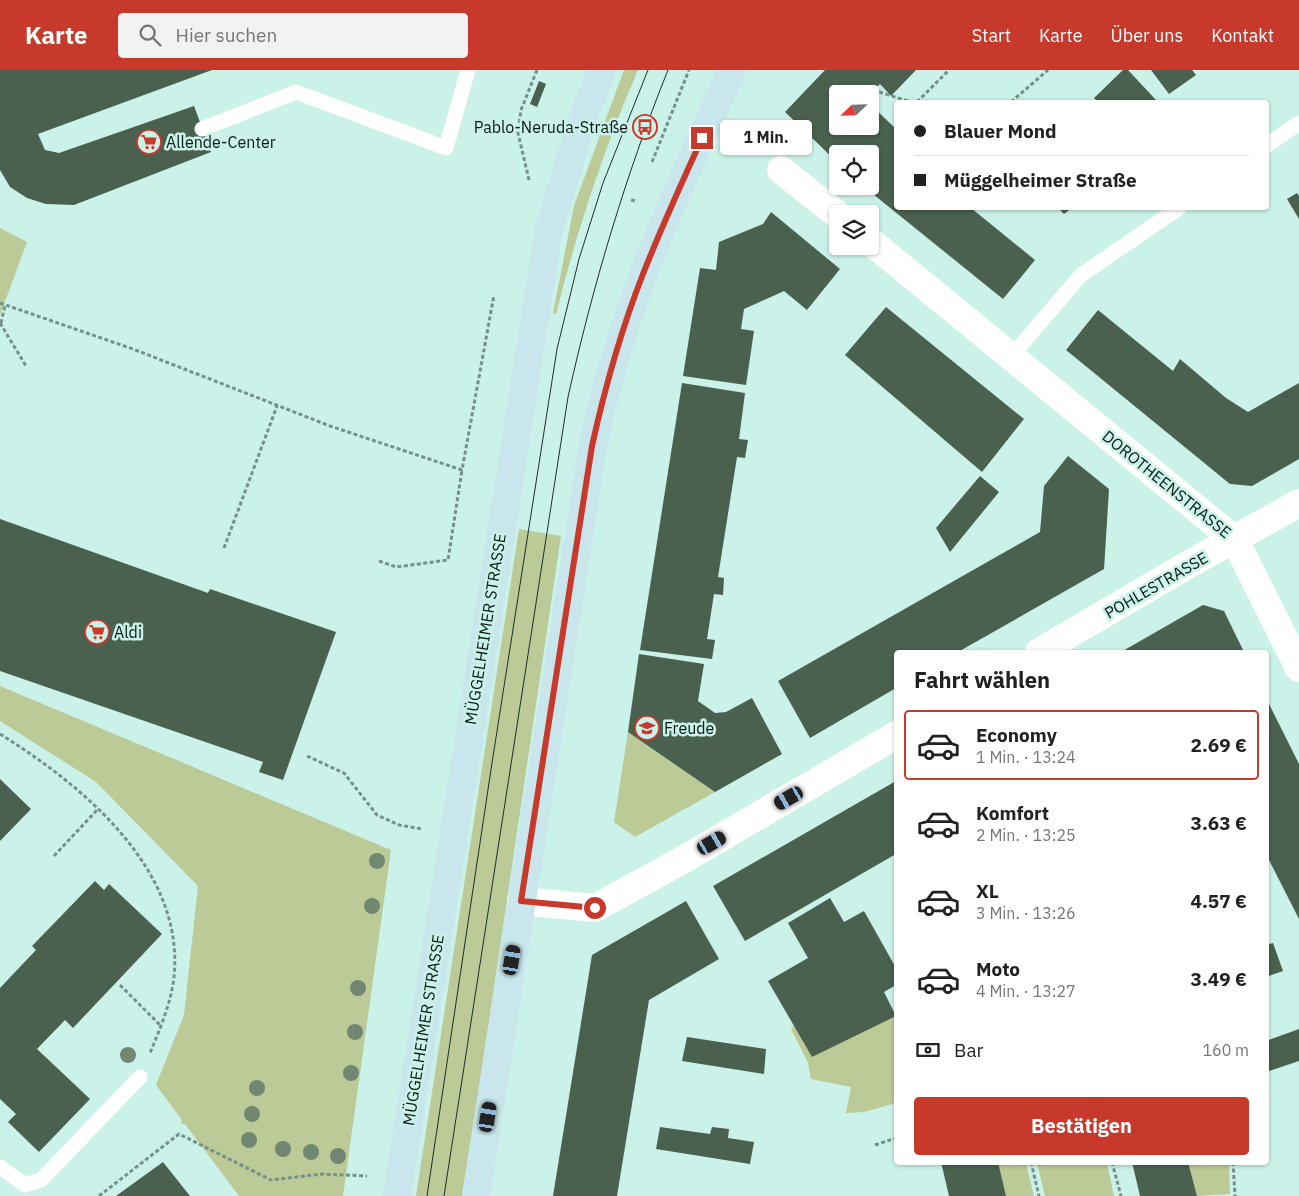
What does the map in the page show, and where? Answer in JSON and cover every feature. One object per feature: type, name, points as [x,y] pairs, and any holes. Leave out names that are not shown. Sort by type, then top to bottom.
[{"type":"main road","name":"MÜGGELHEIMER STRASSE","points":[[399,1187],[549,228],[584,115],[602,70]]},
{"type":"main road","points":[[476,1196],[592,446],[613,362],[643,274],[732,70]]},
{"type":"street","points":[[781,170],[829,208]]},
{"type":"street","name":"DOROTHEENSTRASSE","points":[[879,248],[1235,540],[1299,668]]},
{"type":"street","name":"POHLESTRASSE","points":[[1042,650],[1299,503]]},
{"type":"street","points":[[521,901],[595,908],[681,861],[894,736]]},
{"type":"lane","points":[[202,129],[296,92],[446,148],[468,70]]},
{"type":"lane","points":[[1269,144],[1299,124]]},
{"type":"lane","points":[[1011,357],[1081,275],[1176,210]]},
{"type":"lane","points":[[0,1167],[25,1185],[41,1180],[140,1077]]},
{"type":"path","points":[[530,182],[518,133],[521,110],[537,70]]},
{"type":"path","points":[[650,167],[689,70]]},
{"type":"path","points":[[919,100],[949,70]]},
{"type":"path","points":[[1013,100],[1048,70]]},
{"type":"path","points":[[879,92],[905,100]]},
{"type":"path","points":[[631,200],[637,202],[640,193]]},
{"type":"path","points":[[379,561],[396,567],[448,560],[462,470],[494,295]]},
{"type":"path","points":[[0,303],[133,349],[277,406],[462,470]]},
{"type":"path","points":[[5,305],[0,323],[26,366]]},
{"type":"path","points":[[224,548],[277,406]]},
{"type":"path","points":[[0,734],[82,791],[133,846],[156,885],[171,925],[174,976],[162,1026],[140,1077]]},
{"type":"path","points":[[307,756],[344,772],[377,815],[399,824],[453,834]]},
{"type":"path","points":[[54,856],[98,809]]},
{"type":"path","points":[[120,985],[162,1026]]},
{"type":"path","points":[[98,1196],[179,1134],[271,1180],[322,1174],[399,1187]]},
{"type":"path","points":[[875,1145],[894,1139]]},
{"type":"path","points":[[1032,1165],[1039,1196]]},
{"type":"path","points":[[1113,1165],[1121,1196]]},
{"type":"path","points":[[1233,1165],[1236,1196]]},
{"type":"green space","points":[[624,70],[638,70],[592,190],[556,314],[553,313],[574,206]]},
{"type":"green space","points":[[0,228],[27,242],[0,315]]},
{"type":"green space","points":[[519,529],[561,536],[463,1196],[416,1196]]},
{"type":"green space","points":[[0,686],[391,850],[343,1196],[239,1196],[185,1124],[181,1123],[182,1120],[156,1085],[184,1015],[198,886],[96,782],[0,721]]},
{"type":"green space","points":[[628,732],[715,792],[635,837],[614,822]]},
{"type":"green space","points":[[894,1016],[894,1104],[864,1112],[846,1113],[851,1087],[811,1079],[808,1063],[791,1029],[794,1025],[812,1057]]},
{"type":"green space","points":[[998,1165],[1026,1165],[1034,1196],[1006,1196]]},
{"type":"green space","points":[[1037,1165],[1107,1165],[1114,1196],[1045,1196]]},
{"type":"green space","points":[[1189,1165],[1229,1165],[1230,1194],[1197,1196]]},
{"type":"building","name":"Allende-Center","points":[[0,70],[212,70],[38,134],[45,150],[59,153],[194,106],[211,152],[74,205],[46,204],[27,198],[10,187],[0,170]]},
{"type":"building","points":[[825,70],[916,70],[891,96],[880,84],[829,85],[829,135],[879,135],[879,113],[894,127],[894,210],[973,210],[1035,260],[1003,299],[874,195],[879,195],[879,145],[829,145],[829,154],[785,112]]},
{"type":"building","points":[[1123,70],[1128,70],[1156,100],[1096,100],[1094,98]]},
{"type":"building","points":[[1151,70],[1192,70],[1196,75],[1169,94]]},
{"type":"building","points":[[539,81],[546,84],[537,107],[530,104]]},
{"type":"building","points":[[1297,193],[1299,196],[1299,219],[1287,199]]},
{"type":"building","points":[[1060,210],[1069,210],[1064,214]]},
{"type":"building","points":[[771,212],[840,269],[807,310],[784,291],[744,309],[741,329],[754,331],[746,385],[683,376],[700,268],[716,270],[719,242],[763,224]]},
{"type":"building","points":[[886,307],[1024,419],[982,472],[845,355]]},
{"type":"building","points":[[1098,310],[1173,371],[1180,359],[1226,398],[1248,412],[1299,383],[1299,459],[1252,486],[1230,484],[1066,350]]},
{"type":"building","points":[[682,383],[745,393],[739,439],[748,440],[745,458],[737,457],[718,577],[724,578],[723,595],[714,594],[707,639],[715,640],[712,659],[640,650]]},
{"type":"building","points":[[1068,456],[1109,489],[1104,569],[962,650],[894,650],[894,689],[810,738],[778,681],[1040,532],[1044,486]]},
{"type":"building","points":[[980,476],[999,492],[950,552],[936,528]]},
{"type":"building","points":[[0,519],[208,593],[210,589],[336,632],[283,780],[259,772],[263,762],[0,671]]},
{"type":"building","points":[[1203,605],[1224,611],[1243,650],[1124,650]]},
{"type":"building","points":[[639,654],[704,664],[698,701],[715,713],[726,712],[752,698],[782,754],[715,792],[628,732]]},
{"type":"building","points":[[1269,704],[1299,764],[1299,919],[1269,860]]},
{"type":"building","points":[[0,779],[31,809],[0,841]]},
{"type":"building","points":[[894,782],[894,855],[745,941],[713,886]]},
{"type":"building","points":[[95,881],[104,890],[109,884],[162,934],[73,1028],[65,1020],[37,1049],[90,1099],[39,1152],[8,1122],[16,1114],[0,1099],[0,988],[36,950],[32,946]]},
{"type":"building","points":[[830,898],[844,922],[864,911],[894,964],[894,986],[884,992],[894,1012],[894,1017],[812,1057],[768,981],[808,958],[788,923]]},
{"type":"building","points":[[686,901],[719,959],[649,1000],[617,1196],[553,1196],[592,955]]},
{"type":"building","points":[[1273,943],[1283,971],[1269,976],[1269,944]]},
{"type":"building","points":[[1299,1029],[1299,1061],[1269,1071],[1269,1040]]},
{"type":"building","points":[[687,1037],[766,1049],[764,1074],[682,1061]]},
{"type":"building","points":[[660,1127],[710,1134],[712,1127],[729,1129],[728,1138],[754,1142],[750,1164],[656,1149]]},
{"type":"building","points":[[163,1162],[190,1196],[116,1196]]},
{"type":"building","points":[[942,1165],[999,1165],[1006,1196],[949,1196]]},
{"type":"building","points":[[1133,1165],[1189,1165],[1197,1196],[1140,1196]]},
{"type":"tram line","points":[[427,1196],[557,349],[579,259],[603,183],[648,70]]},
{"type":"tram line","points":[[444,1196],[568,397],[588,314],[611,232],[652,110],[668,70]]},
{"type":"place","name":"Pablo-Neruda-Straße","points":[[645,127]]},
{"type":"place","name":"Allende-Center","points":[[149,142]]},
{"type":"place","name":"Aldi","points":[[97,632]]},
{"type":"place","name":"Freude","points":[[647,728]]},
{"type":"route","points":[[595,908],[521,901],[592,446],[613,362],[643,274],[702,138]]}]
